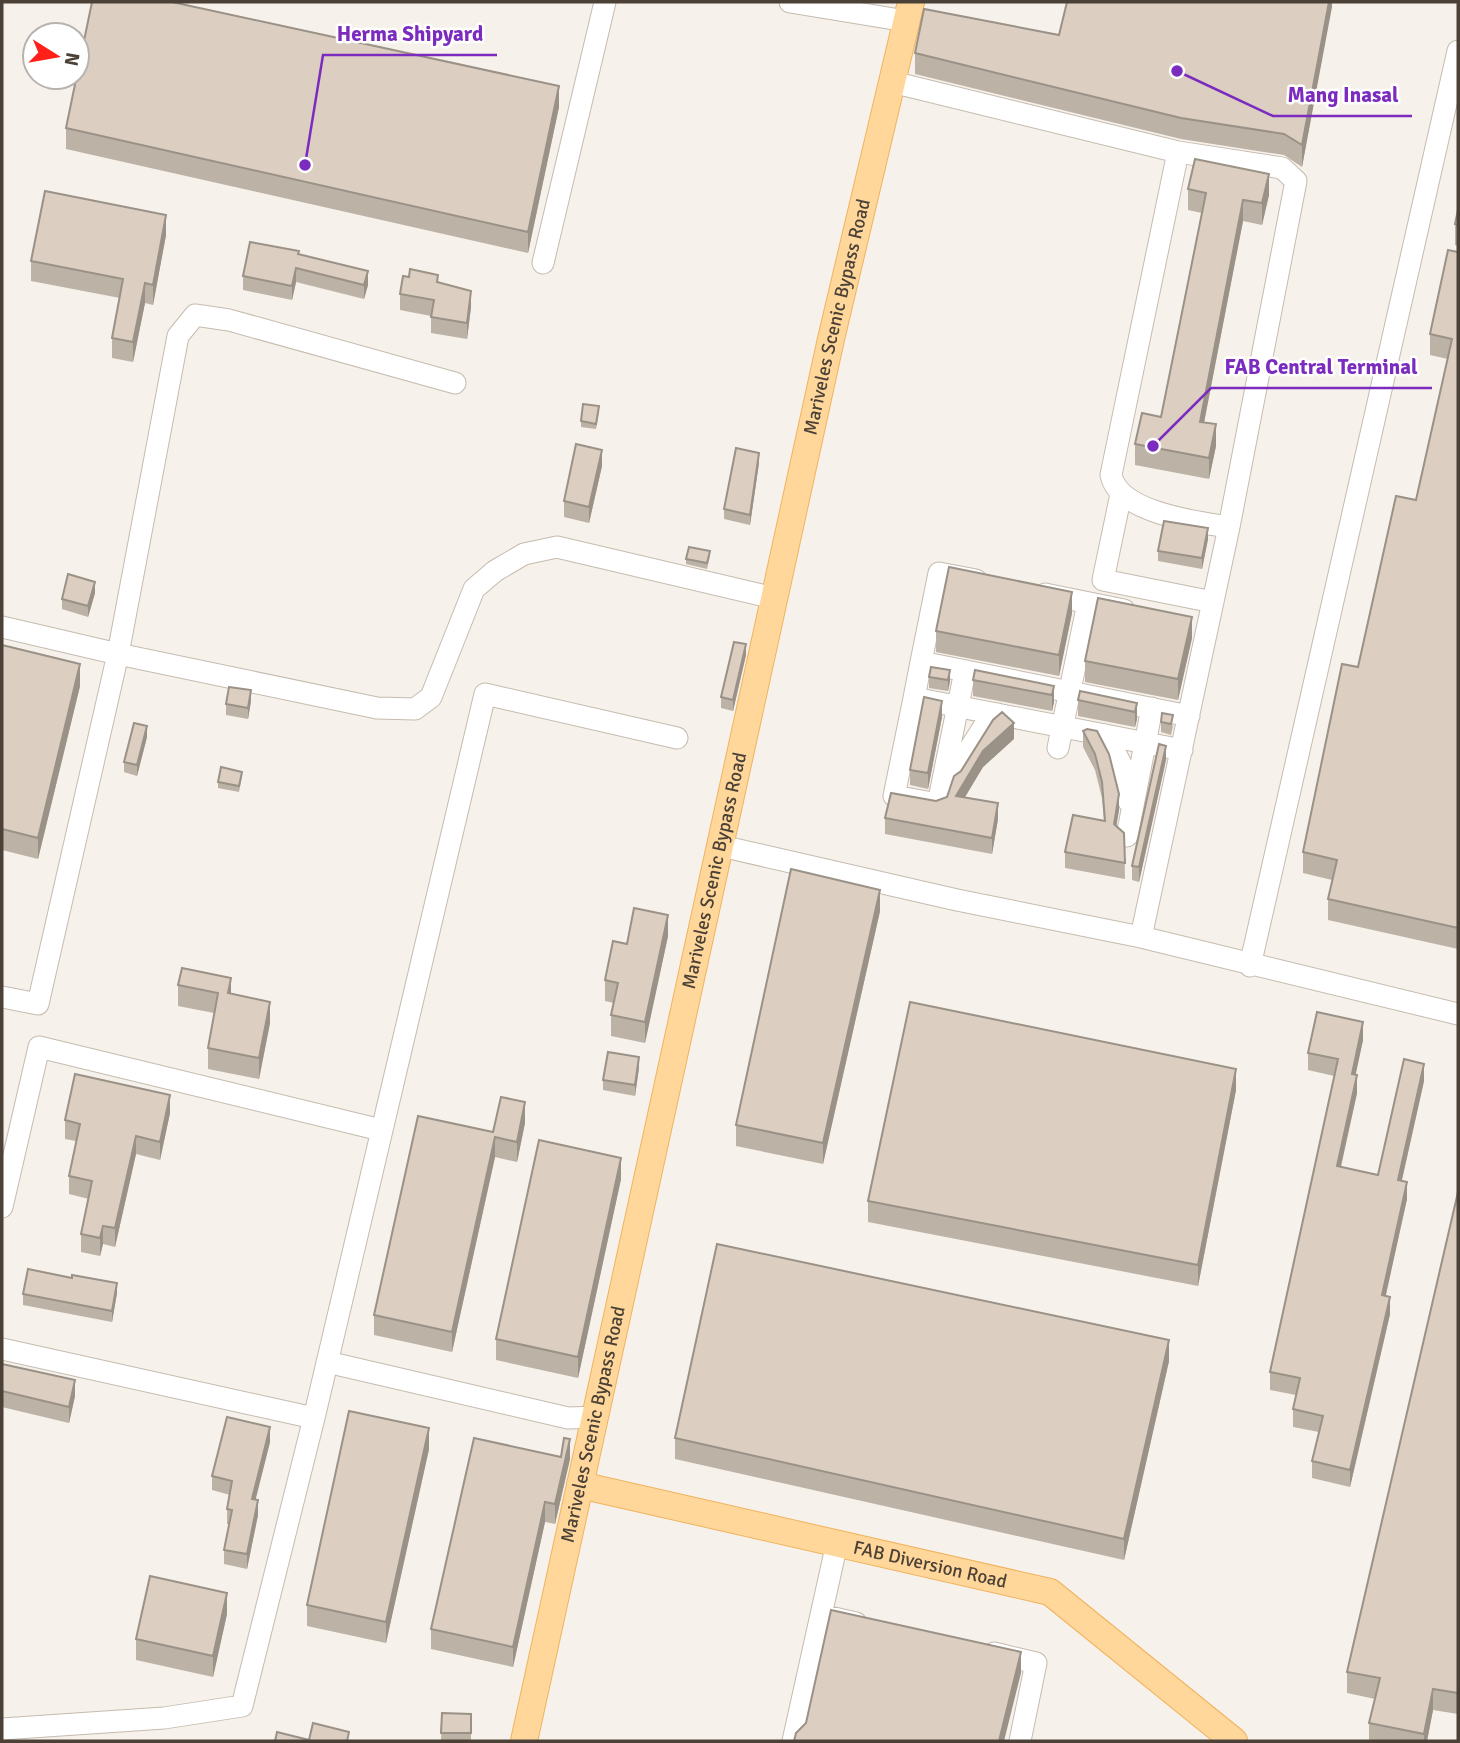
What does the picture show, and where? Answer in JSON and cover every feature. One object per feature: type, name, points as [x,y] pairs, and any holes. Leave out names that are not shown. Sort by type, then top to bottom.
[{"type":"main road","name":"Mariveles Scenic Bypass Road","points":[[524,1741],[597,1418],[774,598],[909,11]]},
{"type":"main road","name":"FAB Diversion Road","points":[[580,1485],[1050,1592],[1234,1741]]},
{"type":"lane","points":[[543,262],[605,2]]},
{"type":"lane","points":[[790,2],[909,11]]},
{"type":"lane","points":[[1250,966],[1458,51]]},
{"type":"lane","points":[[892,82],[1178,152],[1282,168],[1296,181],[1229,527],[1141,937]]},
{"type":"lane","points":[[1178,152],[1113,458],[1113,487],[1128,500],[1158,511],[1229,527]]},
{"type":"lane","points":[[2,997],[37,1004],[118,654],[178,336],[195,315],[229,320],[455,383]]},
{"type":"lane","points":[[1121,494],[1103,580],[1213,602]]},
{"type":"lane","points":[[2,627],[377,708],[415,709],[431,697],[474,589],[495,571],[524,554],[557,547],[774,598]]},
{"type":"lane","points":[[938,804],[894,796],[939,573],[992,583]]},
{"type":"lane","points":[[1019,589],[1141,613]]},
{"type":"lane","points":[[1058,748],[1088,603]]},
{"type":"lane","points":[[1181,621],[1208,627]]},
{"type":"lane","points":[[921,662],[1189,716]]},
{"type":"lane","points":[[938,804],[965,671]]},
{"type":"lane","points":[[2,1729],[164,1718],[242,1706],[314,1418],[485,694],[677,737]]},
{"type":"lane","points":[[914,698],[1182,750]]},
{"type":"lane","points":[[1127,836],[1152,708]]},
{"type":"lane","points":[[938,804],[961,759],[983,728],[998,714]]},
{"type":"lane","points":[[1106,735],[1125,776],[1129,796],[1127,836]]},
{"type":"lane","points":[[1127,836],[1162,842]]},
{"type":"lane","points":[[721,846],[957,900],[1141,937],[1250,966],[1458,1014]]},
{"type":"lane","points":[[2,1207],[39,1047],[381,1130]]},
{"type":"lane","points":[[2,1349],[314,1418]]},
{"type":"lane","points":[[327,1362],[568,1418],[597,1418]]},
{"type":"lane","points":[[793,1741],[837,1543]]},
{"type":"lane","points":[[821,1615],[875,1627]]},
{"type":"lane","points":[[969,1648],[1036,1663],[1020,1741]]},
{"type":"building","points":[[92,2],[172,2],[559,86],[528,232],[66,128],[74,91],[91,91],[91,21],[88,21]]},
{"type":"building","points":[[1067,2],[1329,2],[1302,145],[1284,134],[1181,118],[915,53],[924,9],[1059,35]]},
{"type":"building","points":[[1195,159],[1269,174],[1262,203],[1243,200],[1200,422],[1216,424],[1209,458],[1135,444],[1142,413],[1161,417],[1206,193],[1188,189]]},
{"type":"building","points":[[45,191],[166,215],[153,285],[145,283],[133,342],[112,338],[123,279],[31,261]]},
{"type":"building","points":[[250,242],[299,251],[298,254],[368,271],[364,285],[296,268],[292,286],[243,276]]},
{"type":"building","points":[[1448,250],[1458,252],[1458,928],[1328,899],[1337,860],[1303,852],[1342,664],[1358,667],[1396,496],[1416,500],[1452,339],[1430,334]]},
{"type":"building","points":[[410,269],[438,275],[437,282],[471,291],[467,323],[431,317],[434,300],[400,294],[403,276],[409,277]]},
{"type":"building","points":[[583,404],[599,406],[596,424],[581,421]]},
{"type":"building","points":[[576,444],[602,450],[589,507],[564,501]]},
{"type":"building","points":[[736,448],[759,453],[750,515],[724,509]]},
{"type":"building","points":[[1164,521],[1208,528],[1202,558],[1158,551]]},
{"type":"building","points":[[689,547],[710,551],[707,563],[686,559]]},
{"type":"building","points":[[949,567],[1072,592],[1059,655],[936,631]]},
{"type":"building","points":[[68,574],[95,582],[88,606],[62,599]]},
{"type":"building","points":[[1098,598],[1192,617],[1178,679],[1085,661]]},
{"type":"building","points":[[734,642],[746,644],[733,700],[721,697]]},
{"type":"building","points":[[2,645],[80,664],[38,838],[2,829]]},
{"type":"building","points":[[931,667],[950,670],[948,680],[929,677]]},
{"type":"building","points":[[975,670],[1054,686],[1052,695],[973,680]]},
{"type":"building","points":[[229,687],[251,690],[248,708],[226,704]]},
{"type":"building","points":[[1080,691],[1137,703],[1135,712],[1078,700]]},
{"type":"building","points":[[924,697],[942,701],[928,773],[910,770]]},
{"type":"building","points":[[1002,712],[1014,723],[983,751],[956,796],[998,803],[992,838],[885,818],[891,793],[936,801],[947,797],[954,776],[961,771],[993,720]]},
{"type":"building","points":[[1162,713],[1173,715],[1171,724],[1161,722]]},
{"type":"building","points":[[134,723],[147,726],[137,765],[124,762]]},
{"type":"building","points":[[1083,731],[1097,731],[1109,754],[1119,794],[1114,824],[1124,833],[1125,863],[1065,852],[1073,815],[1105,821],[1102,782],[1095,754]]},
{"type":"building","points":[[1159,744],[1166,746],[1139,867],[1132,866]]},
{"type":"building","points":[[221,767],[242,772],[239,786],[218,782]]},
{"type":"building","points":[[791,869],[880,890],[823,1143],[736,1125]]},
{"type":"building","points":[[634,908],[668,915],[645,1022],[611,1015],[618,983],[605,980],[613,941],[627,944]]},
{"type":"building","points":[[182,968],[231,978],[228,993],[270,1002],[259,1058],[208,1048],[218,993],[178,985]]},
{"type":"building","points":[[910,1002],[1236,1069],[1198,1265],[868,1201]]},
{"type":"building","points":[[1317,1012],[1363,1022],[1352,1074],[1357,1075],[1337,1166],[1378,1175],[1404,1059],[1424,1064],[1398,1180],[1407,1182],[1382,1295],[1390,1297],[1350,1470],[1312,1461],[1323,1416],[1293,1409],[1300,1378],[1270,1372],[1338,1059],[1308,1053]]},
{"type":"building","points":[[608,1052],[639,1057],[635,1085],[603,1080]]},
{"type":"building","points":[[75,1074],[170,1095],[160,1142],[136,1136],[115,1228],[103,1226],[100,1238],[81,1234],[92,1181],[69,1176],[80,1124],[65,1120]]},
{"type":"building","points":[[501,1097],[525,1102],[517,1142],[495,1137],[452,1332],[374,1315],[418,1116],[493,1132]]},
{"type":"building","points":[[539,1140],[621,1158],[578,1357],[496,1339]]},
{"type":"building","points":[[1458,1192],[1458,1693],[1433,1689],[1424,1734],[1369,1723],[1380,1678],[1347,1672]]},
{"type":"building","points":[[717,1244],[1169,1340],[1124,1539],[675,1438]]},
{"type":"building","points":[[28,1269],[117,1283],[112,1311],[23,1294]]},
{"type":"building","points":[[2,1364],[75,1380],[69,1407],[2,1391]]},
{"type":"building","points":[[349,1411],[429,1428],[386,1622],[307,1605]]},
{"type":"building","points":[[227,1417],[270,1427],[252,1499],[258,1500],[247,1554],[224,1550],[232,1510],[227,1509],[232,1481],[212,1476]]},
{"type":"building","points":[[474,1438],[561,1457],[564,1438],[570,1439],[555,1504],[545,1502],[513,1647],[431,1629]]},
{"type":"building","points":[[150,1576],[227,1593],[213,1656],[136,1639]]},
{"type":"building","points":[[831,1610],[1021,1652],[999,1741],[794,1741],[796,1733],[806,1723]]},
{"type":"building","points":[[442,1713],[471,1714],[471,1733],[441,1733]]},
{"type":"building","points":[[313,1723],[349,1732],[347,1741],[275,1741],[277,1732],[309,1740]]},
{"type":"place","name":"Mang Inasal","points":[[1177,71]]},
{"type":"place","name":"Herma Shipyard","points":[[305,165]]},
{"type":"place","name":"FAB Central Terminal","points":[[1153,446]]}]
